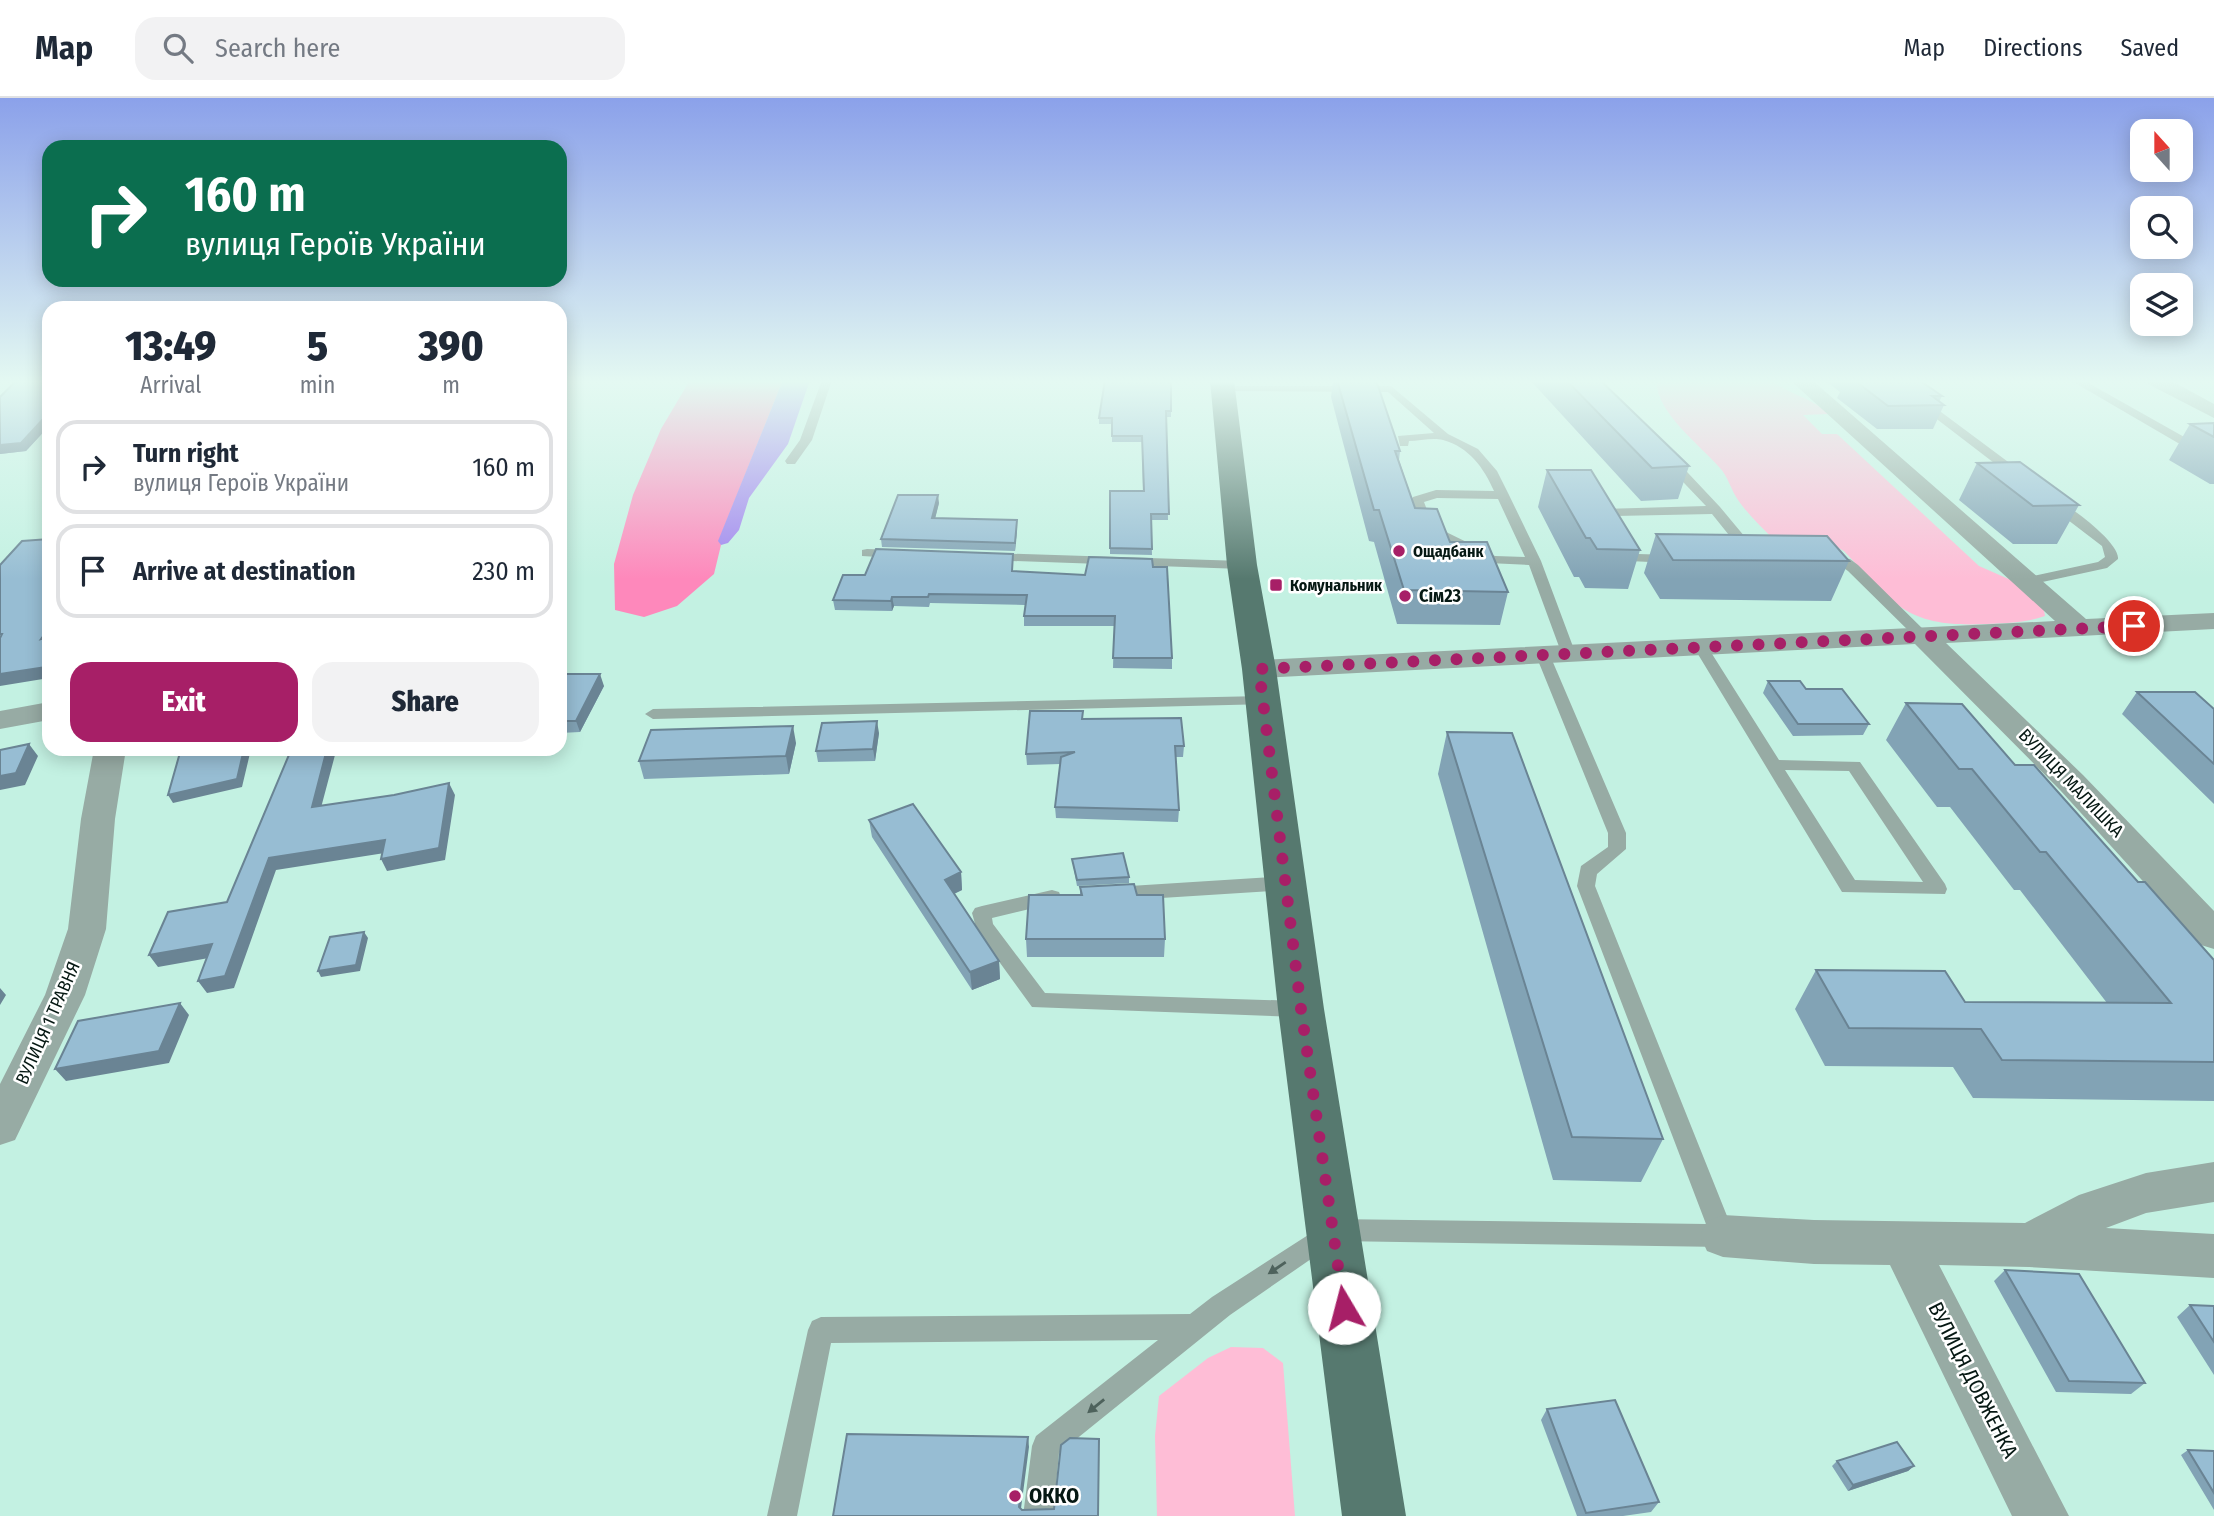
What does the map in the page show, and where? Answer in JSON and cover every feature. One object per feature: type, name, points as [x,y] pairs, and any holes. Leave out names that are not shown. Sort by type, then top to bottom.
[{"type":"main road","points":[[1229,446],[1301,1009],[1374,1516]]},
{"type":"street","points":[[1875,446],[2081,629]]},
{"type":"street","points":[[1261,685],[1555,653],[2214,621]]},
{"type":"street","name":"ВУЛИЦЯ МАЛИШКА","points":[[1923,637],[1981,691],[2160,874],[2214,934]]},
{"type":"street","points":[[0,720],[42,712]]},
{"type":"street","name":"ВУЛИЦЯ 1 ТРАВНЯ","points":[[0,1127],[65,995],[87,929],[98,819],[109,756]]},
{"type":"street","points":[[2029,1245],[2095,1210],[2146,1193],[2214,1182]]},
{"type":"street","points":[[1723,1236],[1904,1245],[2029,1245],[2214,1256]]},
{"type":"street","name":"ВУЛИЦЯ ДОВЖЕНКА","points":[[1904,1245],[2041,1516]]},
{"type":"lane","points":[[791,461],[802,446]]},
{"type":"lane","points":[[1038,1516],[1046,1446],[1194,1327],[1333,1230],[1723,1236],[1586,886],[1588,871],[1617,849],[1617,832],[1555,653],[1534,561],[1484,460],[1464,446]]},
{"type":"lane","points":[[1980,446],[2029,484]]},
{"type":"lane","points":[[1664,454],[1716,510],[1756,559],[1742,559]]},
{"type":"lane","points":[[2029,581],[2102,565],[2111,559],[2112,553],[2107,544],[2040,493]]},
{"type":"lane","points":[[1503,495],[1436,494],[1417,500],[1426,525],[1433,531],[1493,560],[1534,561]]},
{"type":"lane","points":[[1688,559],[1634,558],[1606,512],[1716,510]]},
{"type":"lane","points":[[867,553],[908,554]]},
{"type":"lane","points":[[975,556],[1242,565]]},
{"type":"lane","points":[[1807,560],[1844,562],[1923,637]]},
{"type":"lane","points":[[1700,646],[1849,887],[1938,888],[1853,766],[1774,765]]},
{"type":"lane","points":[[653,714],[1261,685]]},
{"type":"lane","points":[[1094,895],[1286,883]]},
{"type":"lane","points":[[1069,896],[1044,898],[982,913],[984,926],[1039,1000],[1301,1009]]},
{"type":"lane","points":[[782,1516],[821,1330],[1194,1327]]},
{"type":"shaded area","points":[[654,446],[757,446],[719,540],[721,545],[714,574],[677,606],[644,617],[615,610],[614,564],[633,495]]},
{"type":"shaded area","points":[[756,446],[786,446],[749,498],[739,530],[728,543],[721,545],[718,541]]},
{"type":"shaded area","points":[[1698,446],[1850,446],[1979,566],[2020,584],[2043,606],[2045,616],[2023,621],[1959,624],[1919,617],[1890,598],[1844,551],[1835,546],[1775,541],[1742,506],[1722,471]]},
{"type":"shaded area","points":[[1231,1347],[1263,1348],[1283,1363],[1295,1516],[1157,1516],[1155,1436],[1159,1396],[1208,1358]]},
{"type":"building","points":[[1142,446],[1167,446],[1169,514],[1151,514],[1152,549],[1110,548],[1110,491],[1144,491]]},
{"type":"building","points":[[1356,446],[1398,446],[1400,451],[1395,451],[1415,508],[1437,509],[1450,542],[1487,542],[1508,592],[1404,590],[1379,510],[1374,510]]},
{"type":"building","points":[[1631,446],[1668,446],[1689,466],[1652,468]]},
{"type":"building","points":[[2020,462],[2079,505],[2033,506],[1977,463]]},
{"type":"building","points":[[1547,470],[1591,470],[1640,550],[1597,549],[1590,538],[1586,538]]},
{"type":"building","points":[[898,495],[938,495],[932,518],[1017,520],[1015,543],[881,539]]},
{"type":"building","points":[[1656,534],[1827,536],[1849,561],[1673,560]]},
{"type":"building","points":[[42,540],[42,668],[0,674],[0,565],[22,541]]},
{"type":"building","points":[[876,549],[1013,554],[1012,571],[1085,575],[1089,557],[1152,559],[1153,567],[1167,567],[1172,658],[1113,658],[1115,616],[1024,616],[1027,595],[929,594],[928,597],[892,597],[891,601],[833,600],[843,575],[865,575]]},
{"type":"building","points":[[567,674],[600,674],[576,721],[567,721]]},
{"type":"building","points":[[1768,681],[1800,681],[1806,689],[1842,689],[1869,724],[1798,724]]},
{"type":"building","points":[[2137,692],[2195,692],[2214,709],[2214,764]]},
{"type":"building","points":[[1906,703],[1962,704],[2015,765],[2034,765],[2138,882],[2145,882],[2214,960],[2214,1062],[2002,1060],[1981,1029],[1849,1028],[1816,970],[1945,971],[1965,1002],[2171,1003],[2046,852],[2040,852],[1972,769],[1959,769]]},
{"type":"building","points":[[1030,711],[1083,711],[1082,719],[1181,718],[1184,746],[1175,746],[1179,810],[1055,807],[1061,757],[1075,752],[1026,754]]},
{"type":"building","points":[[877,721],[873,749],[816,751],[822,723]]},
{"type":"building","points":[[793,726],[786,756],[639,761],[651,730]]},
{"type":"building","points":[[1447,732],[1512,733],[1663,1139],[1572,1137]]},
{"type":"building","points":[[29,744],[16,773],[0,776],[0,750]]},
{"type":"building","points":[[179,756],[242,756],[237,779],[168,795]]},
{"type":"building","points":[[288,756],[325,756],[312,807],[394,795],[449,783],[439,848],[381,859],[385,840],[269,858],[225,976],[198,981],[212,944],[149,955],[168,912],[227,902]]},
{"type":"building","points":[[913,804],[961,872],[945,880],[999,961],[970,972],[869,820]]},
{"type":"building","points":[[1123,853],[1129,877],[1077,880],[1072,859]]},
{"type":"building","points":[[1134,884],[1137,895],[1163,895],[1165,939],[1026,939],[1029,895],[1082,895],[1080,887]]},
{"type":"building","points":[[364,932],[356,965],[318,971],[330,937]]},
{"type":"building","points":[[180,1003],[159,1051],[55,1069],[78,1021]]},
{"type":"building","points":[[2005,1270],[2079,1274],[2145,1383],[2069,1381]]},
{"type":"building","points":[[2190,1305],[2214,1306],[2214,1342]]},
{"type":"building","points":[[1615,1400],[1659,1502],[1586,1513],[1547,1409]]},
{"type":"building","points":[[847,1434],[1028,1437],[1019,1507],[1022,1510],[1054,1509],[1061,1445],[1070,1438],[1099,1439],[1098,1516],[833,1516]]},
{"type":"building","points":[[1897,1442],[1914,1466],[1853,1485],[1837,1461]]},
{"type":"building","points":[[2188,1450],[2214,1451],[2214,1493]]},
{"type":"place","name":"Ощадбанк","points":[[1399,551]]},
{"type":"place","name":"Комунальник","points":[[1276,585]]},
{"type":"place","name":"Сім23","points":[[1405,596]]},
{"type":"place","name":"ОККО","points":[[1015,1496]]},
{"type":"route","points":[[1344,1308],[1301,1009],[1259,669],[2134,626]]}]
